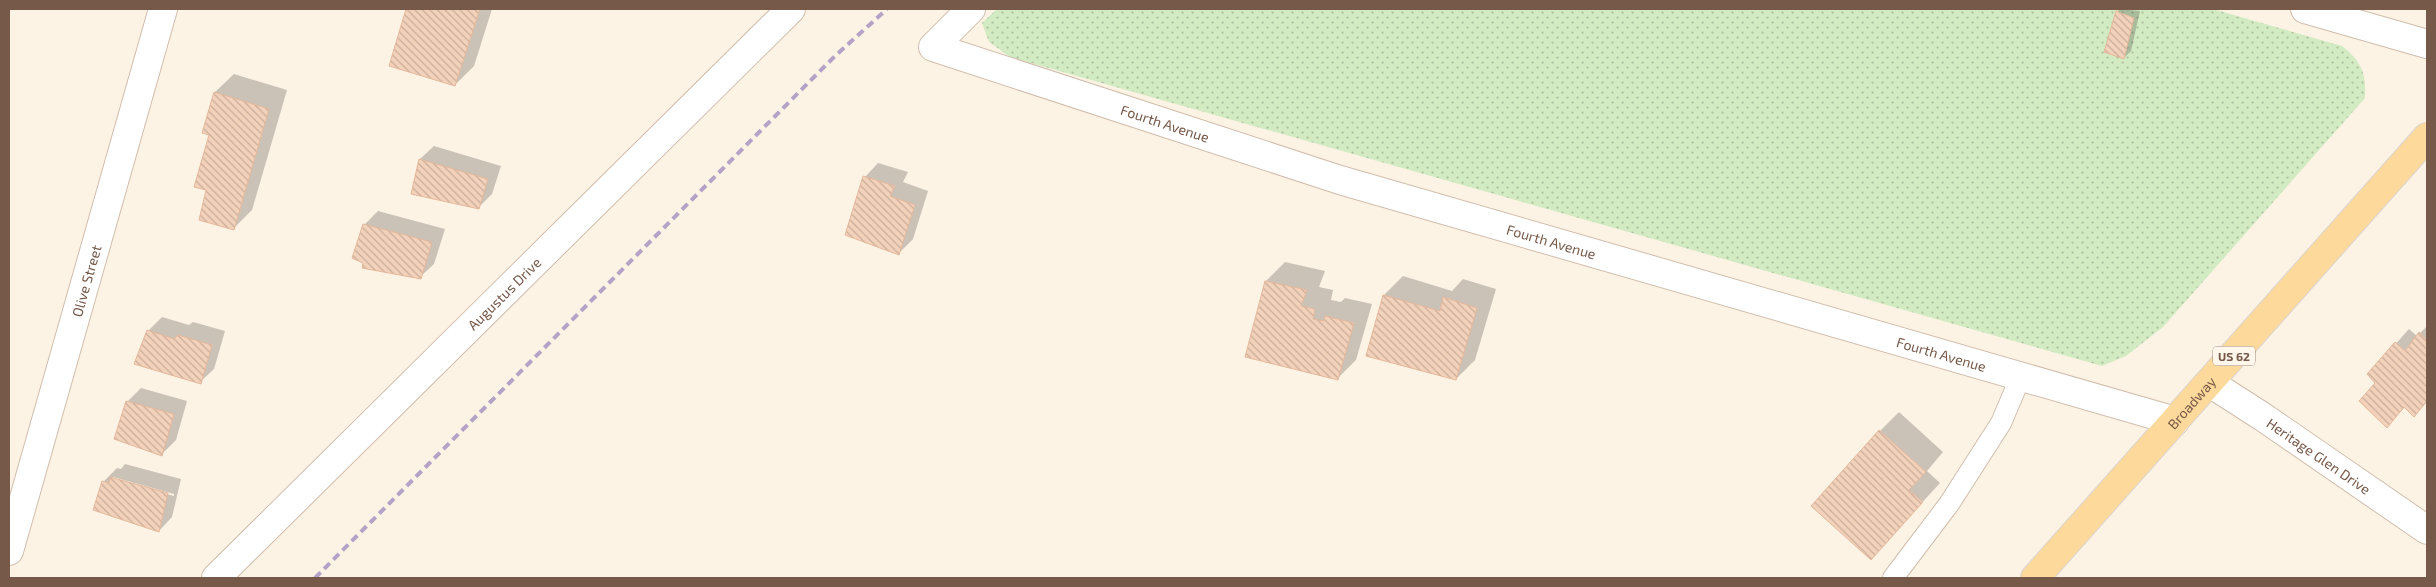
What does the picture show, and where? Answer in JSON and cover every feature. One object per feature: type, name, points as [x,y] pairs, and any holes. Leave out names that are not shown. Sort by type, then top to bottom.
[{"type":"main road","name":"Broadway","points":[[2035,578],[2427,137]]},
{"type":"street","name":"Olive Street","points":[[9,551],[104,209],[163,9]]},
{"type":"street","name":"Fourth Avenue","points":[[971,9],[933,47],[1340,180],[2175,421]]},
{"type":"street","points":[[2305,9],[2427,44]]},
{"type":"street","name":"Augustus Drive","points":[[216,578],[779,11]]},
{"type":"street","name":"Heritage Glen Drive","points":[[2210,383],[2263,417],[2427,530]]},
{"type":"lane","points":[[1893,578],[1949,504],[1996,431],[2021,376]]},
{"type":"green space","points":[[997,9],[2213,9],[2342,46],[2354,57],[2361,69],[2365,82],[2365,98],[2163,327],[2126,356],[2102,366],[1010,57],[989,42],[982,23]]},
{"type":"building","points":[[406,9],[480,9],[455,86],[389,66]]},
{"type":"building","points":[[2116,11],[2134,18],[2124,59],[2104,52]]},
{"type":"building","points":[[214,92],[269,109],[234,230],[199,220],[206,190],[194,187],[209,135],[202,133]]},
{"type":"building","points":[[419,159],[488,179],[479,209],[411,194]]},
{"type":"building","points":[[863,176],[895,186],[890,196],[915,205],[899,255],[845,235]]},
{"type":"building","points":[[363,224],[432,242],[421,279],[362,268],[363,263],[352,258]]},
{"type":"building","points":[[1265,281],[1307,290],[1301,306],[1315,309],[1313,319],[1324,321],[1325,316],[1354,323],[1338,380],[1245,357]]},
{"type":"building","points":[[1383,295],[1440,311],[1443,297],[1477,308],[1456,380],[1366,356]]},
{"type":"building","points":[[147,330],[174,339],[178,335],[212,345],[201,384],[134,364]]},
{"type":"building","points":[[2419,332],[2427,340],[2427,401],[2414,417],[2404,407],[2387,428],[2359,401],[2375,383],[2367,374],[2395,342],[2405,351]]},
{"type":"building","points":[[126,401],[174,414],[162,456],[114,439]]},
{"type":"building","points":[[1879,430],[1926,472],[1909,490],[1923,502],[1871,560],[1811,506]]},
{"type":"building","points":[[110,477],[168,493],[159,532],[93,510],[102,481],[109,483]]},
{"type":"railway","points":[[315,578],[835,56],[887,9]]}]
